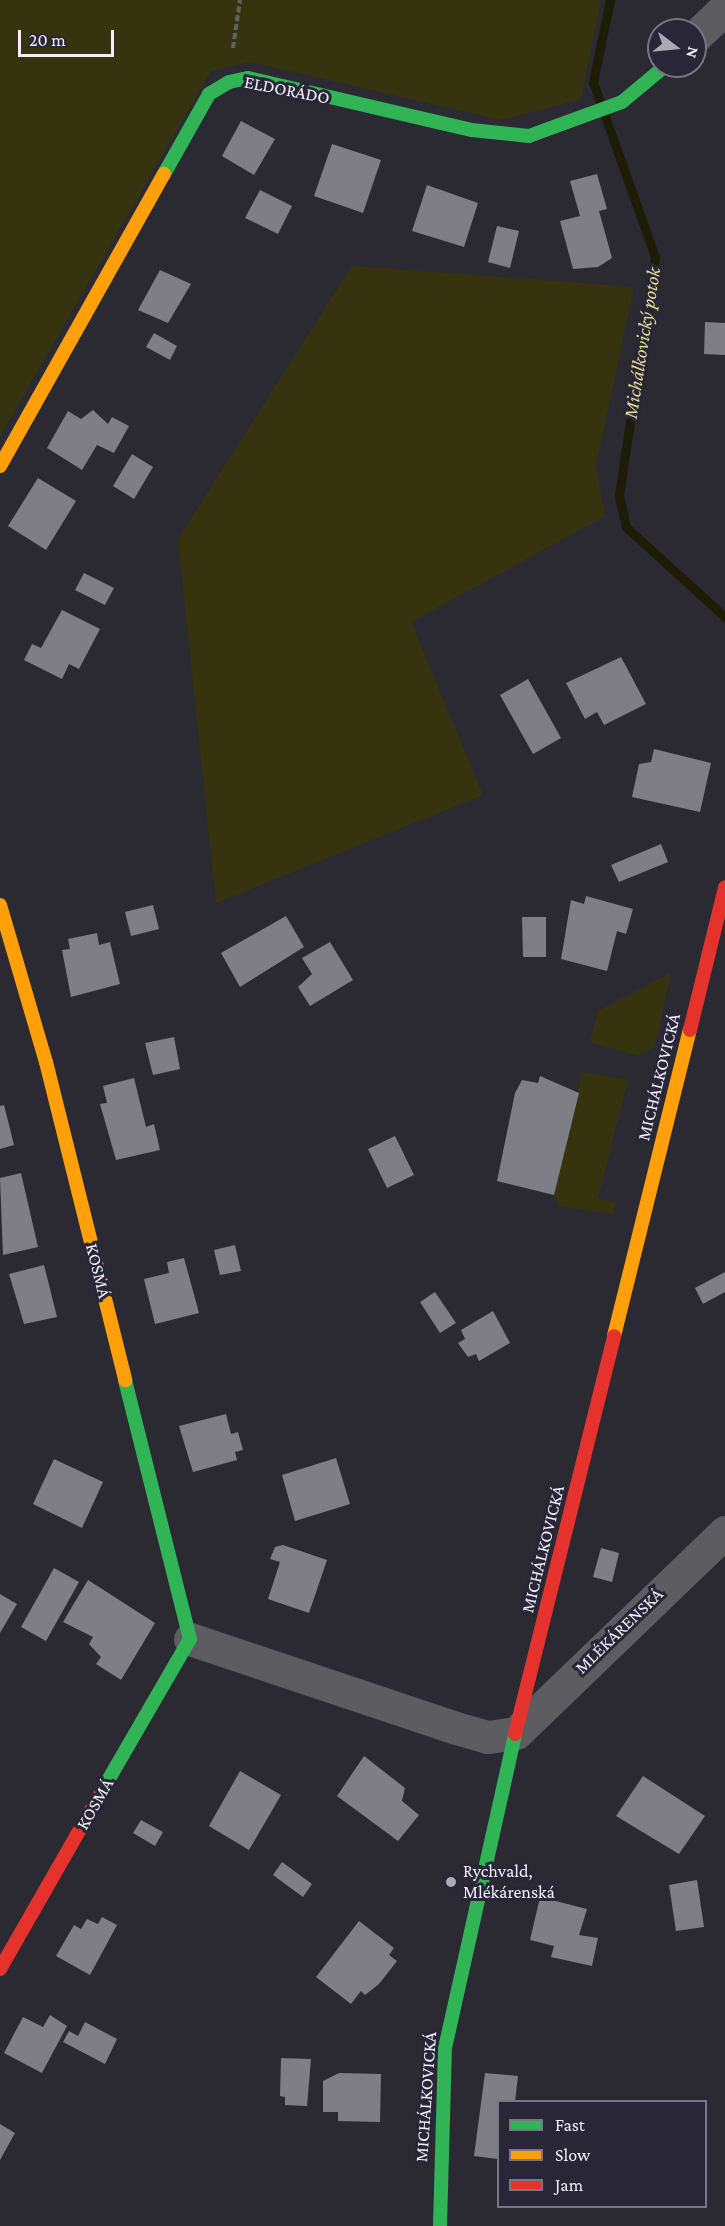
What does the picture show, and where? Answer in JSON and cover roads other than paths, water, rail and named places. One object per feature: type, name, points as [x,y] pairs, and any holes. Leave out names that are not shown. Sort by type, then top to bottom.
[{"type":"street","points":[[707,25],[725,8]]},
{"type":"street","name":"ELDORÁDO","points":[[0,466],[209,94],[229,82],[248,78],[498,134],[529,136],[582,120],[622,102],[651,78]]},
{"type":"street","name":"MICHÁLKOVICKÁ","points":[[440,2226],[445,2048],[516,1733],[725,887]]},
{"type":"street","name":"KOSMÁ","points":[[0,905],[37,1028],[190,1639],[0,1968]]},
{"type":"street","name":"MLÉKÁRENSKÁ","points":[[516,1733],[725,1532]]},
{"type":"street","points":[[190,1639],[456,1728],[489,1737],[516,1733]]},
{"type":"waterway","name":"Michálkovický potok","points":[[610,0],[593,82],[655,257],[619,496],[626,527],[725,617]]},
{"type":"place","name":"Rychvald, Mlékárenská","points":[[451,1882]]}]
